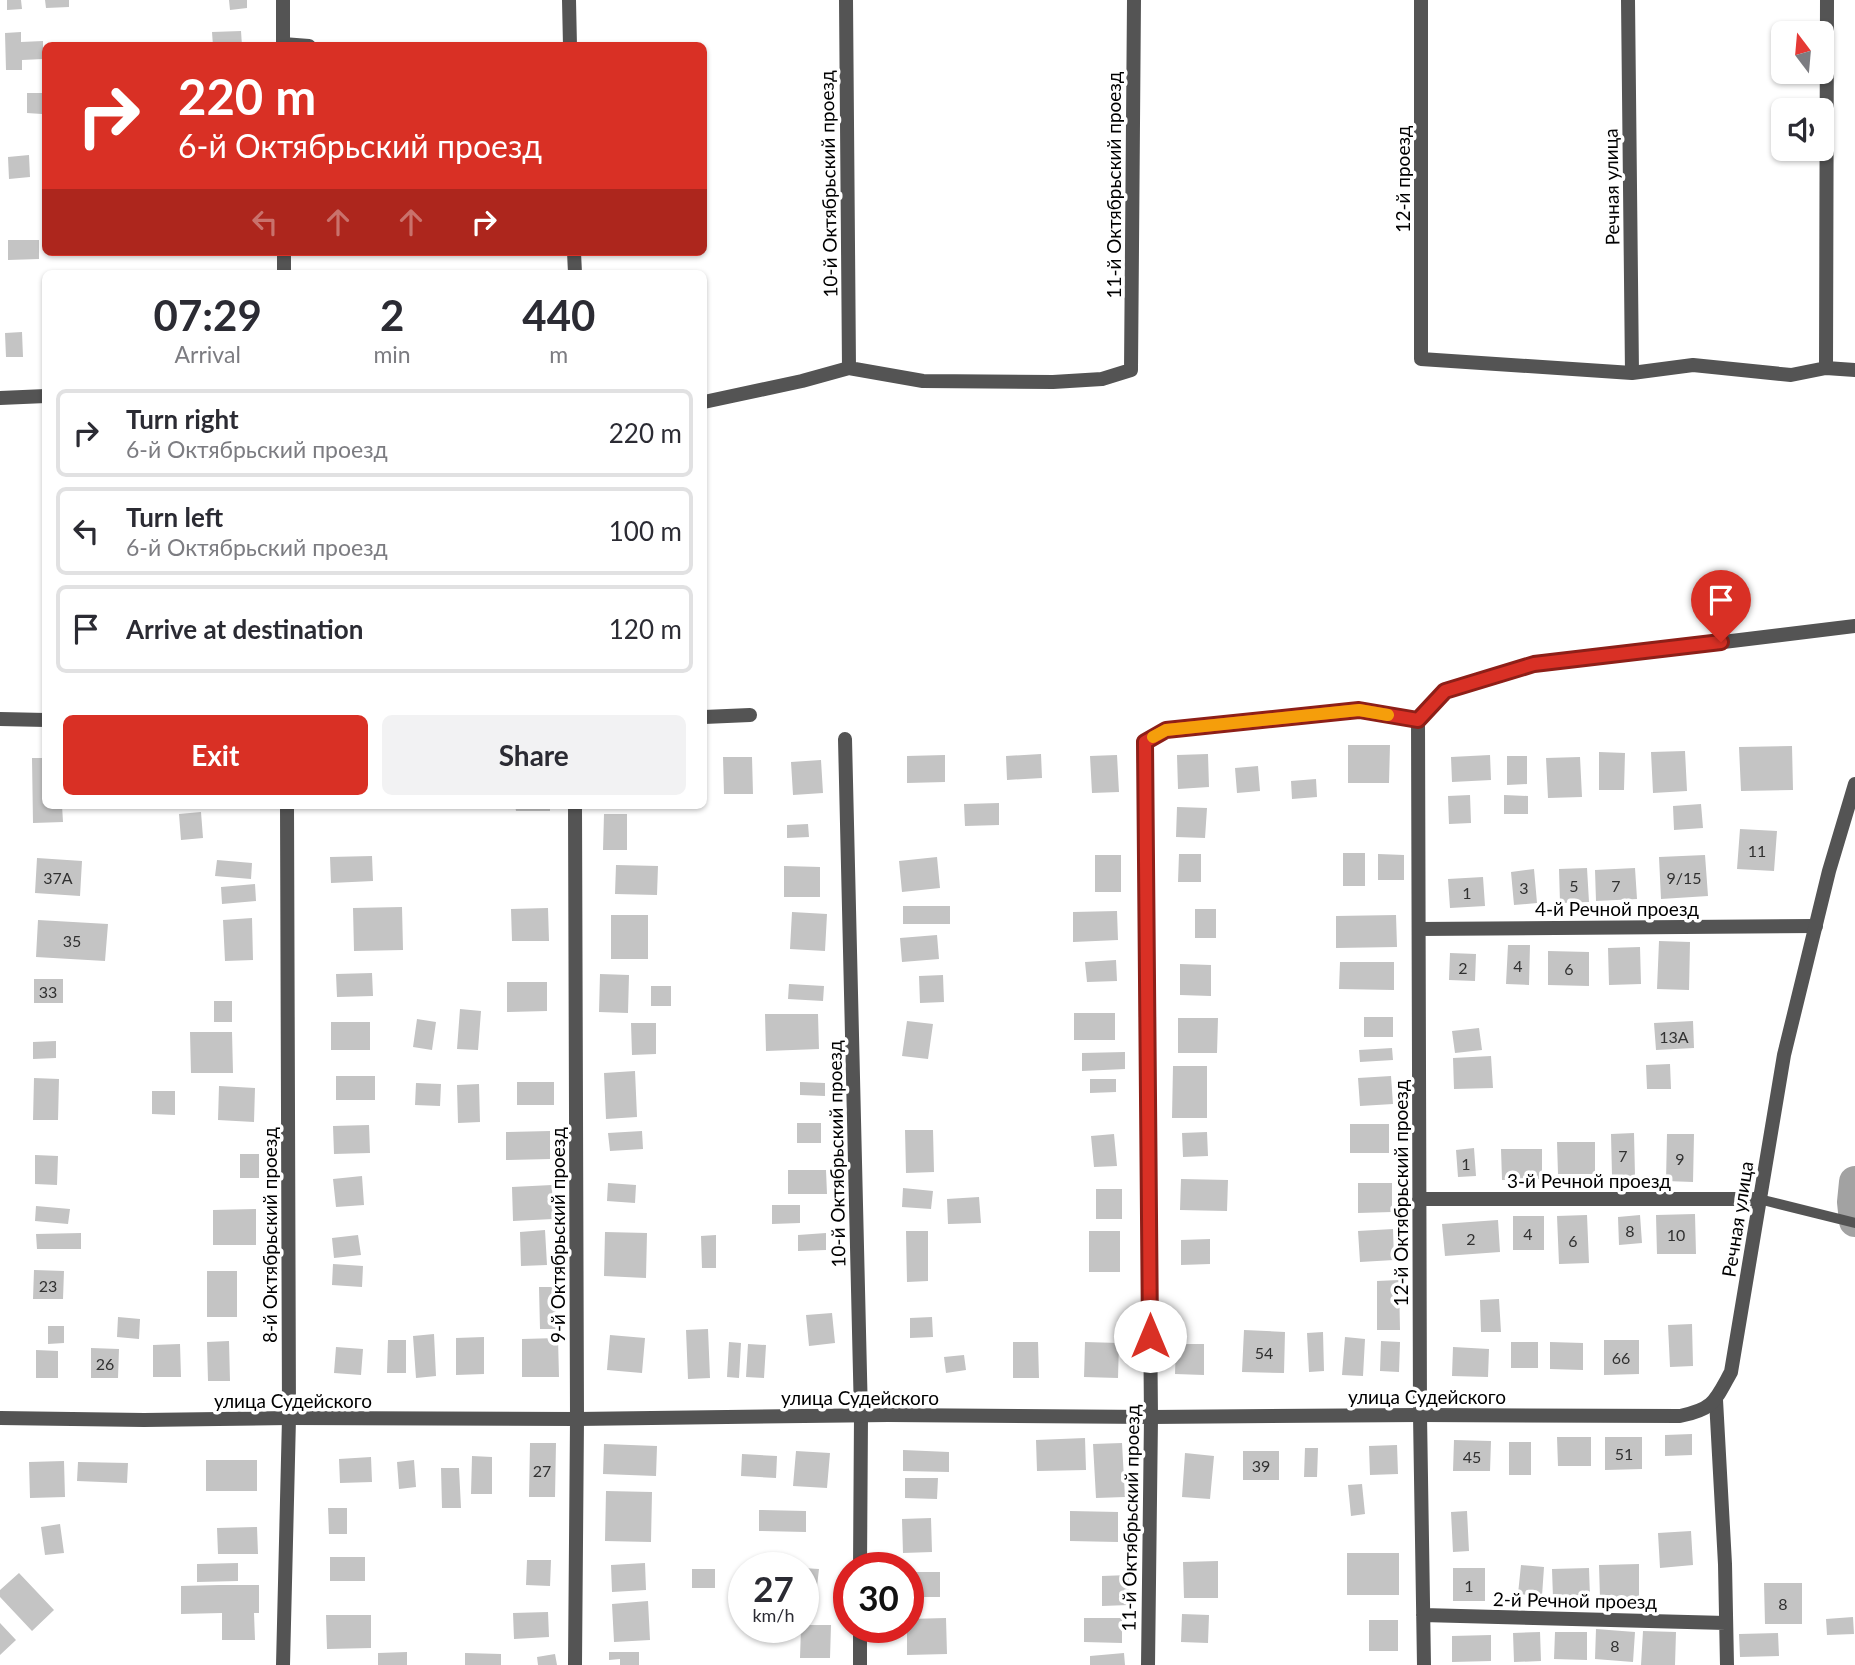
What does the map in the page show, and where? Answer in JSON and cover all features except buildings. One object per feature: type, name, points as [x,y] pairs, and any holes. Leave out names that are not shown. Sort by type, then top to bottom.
[{"type":"street","points":[[283,0],[283,42]]},
{"type":"street","points":[[569,0],[570,42]]},
{"type":"street","name":"10-й Октябрьский проезд","points":[[846,0],[849,368]]},
{"type":"street","name":"11-й Октябрьский проезд","points":[[849,368],[923,381],[1053,382],[1102,379],[1131,370],[1134,0]]},
{"type":"street","name":"12-й проезд","points":[[1422,0],[1421,359],[1632,373]]},
{"type":"street","name":"Речная улица","points":[[1628,0],[1632,373]]},
{"type":"street","points":[[1826,368],[1827,0]]},
{"type":"street","points":[[1632,373],[1693,365],[1791,375],[1826,368],[1855,370]]},
{"type":"street","points":[[707,401],[803,381],[849,368]]},
{"type":"street","points":[[0,398],[42,396]]},
{"type":"street","points":[[1418,720],[1445,691],[1534,664],[1855,626]]},
{"type":"street","name":"11-й Октябрьский проезд","points":[[1148,1665],[1151,1418],[1145,742],[1166,730],[1359,710],[1418,720]]},
{"type":"street","points":[[707,717],[750,715]]},
{"type":"street","points":[[0,719],[42,720]]},
{"type":"street","name":"12-й Октябрьский проезд","points":[[1418,720],[1420,1415],[1424,1665]]},
{"type":"street","name":"10-й Октябрьский проезд","points":[[845,739],[861,1416],[860,1552]]},
{"type":"street","name":"Речная улица","points":[[1727,1665],[1725,1564],[1716,1399],[1731,1372],[1784,1055],[1829,871],[1855,784]]},
{"type":"street","name":"8-й Октябрьский проезд","points":[[283,1665],[289,1418],[287,809]]},
{"type":"street","name":"9-й Октябрьский проезд","points":[[575,809],[575,1665]]},
{"type":"street","name":"4-й Речной проезд","points":[[1419,929],[1816,926]]},
{"type":"street","name":"3-й Речной проезд","points":[[1419,1199],[1759,1199]]},
{"type":"street","name":"улица Судейского","points":[[0,1418],[144,1420],[861,1416],[1680,1416],[1701,1412],[1716,1399]]},
{"type":"street","name":"2-й Речной проезд","points":[[1423,1615],[1726,1623]]},
{"type":"street","points":[[859,1665],[860,1643]]},
{"type":"lane","points":[[1759,1199],[1855,1223]]},
{"type":"waterway","points":[[1855,1182],[1855,1221]]},
{"type":"slow traffic","points":[[1153,737],[1166,730],[1359,710],[1388,715]]},
{"type":"route","points":[[1150,1336],[1145,742],[1166,730],[1359,710],[1418,720],[1445,691],[1534,664],[1721,642]]}]
